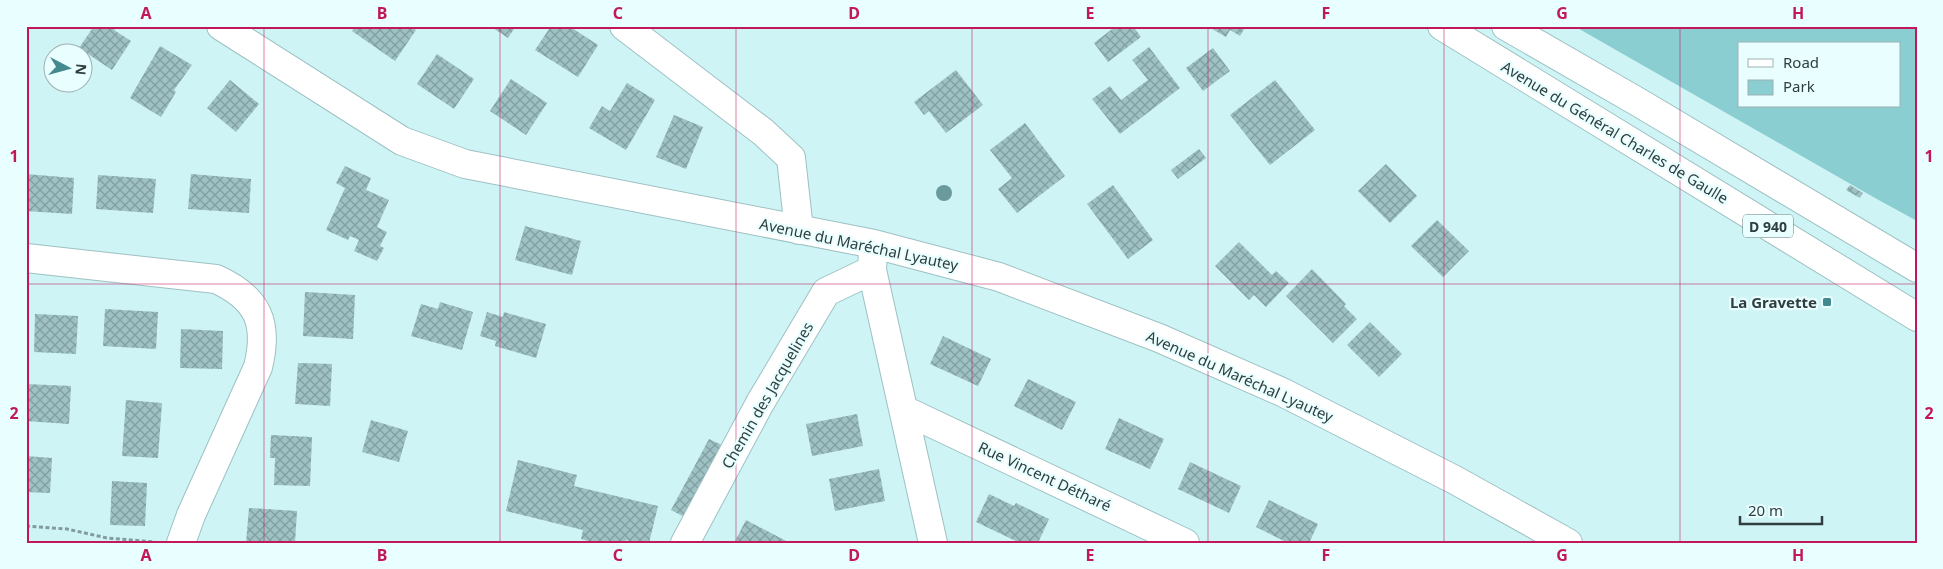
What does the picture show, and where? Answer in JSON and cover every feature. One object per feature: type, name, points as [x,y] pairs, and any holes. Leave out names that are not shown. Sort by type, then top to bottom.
[{"type":"street","name":"Avenue du Maréchal Lyautey","points":[[221,26],[402,141],[465,164],[799,230],[873,257],[937,259],[999,277],[1159,338],[1282,392],[1455,480],[1568,543]]},
{"type":"street","points":[[624,26],[763,132],[791,158],[799,230]]},
{"type":"street","name":"Avenue du Général Charles de Gaulle","points":[[1442,26],[1917,317]]},
{"type":"street","name":"D 940","points":[[1506,26],[1917,268]]},
{"type":"street","points":[[873,257],[933,543]]},
{"type":"street","name":"Chemin des Jacquelines","points":[[685,543],[760,403],[826,292],[873,257]]},
{"type":"street","points":[[26,258],[216,279],[234,288],[249,300],[261,324],[263,346],[258,367],[190,515],[181,543]]},
{"type":"street","name":"Rue Vincent Détharé","points":[[904,410],[1185,543]]},
{"type":"path","points":[[26,526],[67,529],[115,539],[164,542]]},
{"type":"green space","points":[[1574,26],[1917,26],[1917,221],[1875,198]]},
{"type":"building","points":[[94,26],[113,26],[116,28],[114,30],[131,41],[112,70],[92,57],[92,42],[83,42]]},
{"type":"building","points":[[355,26],[410,26],[416,30],[395,61],[352,31]]},
{"type":"building","points":[[490,26],[516,26],[508,38]]},
{"type":"building","points":[[551,26],[569,26],[598,45],[578,77],[535,50]]},
{"type":"building","points":[[1116,26],[1133,26],[1141,37],[1108,62],[1094,43]]},
{"type":"building","points":[[1207,26],[1246,26],[1240,36],[1230,30],[1226,37]]},
{"type":"building","points":[[160,46],[192,65],[174,90],[176,92],[161,117],[130,98]]},
{"type":"building","points":[[1149,47],[1180,88],[1120,134],[1092,99],[1110,86],[1121,100],[1148,80],[1132,60]]},
{"type":"building","points":[[1213,48],[1230,71],[1203,91],[1186,68]]},
{"type":"building","points":[[437,54],[474,79],[454,109],[417,84]]},
{"type":"building","points":[[956,70],[983,105],[946,133],[929,111],[924,115],[914,102]]},
{"type":"building","points":[[511,79],[547,103],[526,135],[490,111]]},
{"type":"building","points":[[230,80],[259,104],[236,132],[207,108]]},
{"type":"building","points":[[1275,80],[1315,130],[1270,165],[1230,115]]},
{"type":"building","points":[[627,83],[655,100],[626,150],[589,128],[602,106],[610,111]]},
{"type":"building","points":[[674,115],[703,127],[686,169],[656,157]]},
{"type":"building","points":[[1025,123],[1065,176],[1017,213],[998,189],[1012,178],[990,150]]},
{"type":"building","points":[[1199,149],[1206,158],[1178,179],[1171,170]]},
{"type":"building","points":[[1386,164],[1417,196],[1390,223],[1358,191]]},
{"type":"building","points":[[345,166],[371,178],[366,190],[389,200],[377,227],[387,232],[380,246],[384,248],[377,261],[354,251],[359,240],[350,236],[348,240],[326,230],[345,188],[336,183]]},
{"type":"building","points":[[26,174],[74,178],[72,214],[26,211]]},
{"type":"building","points":[[191,174],[251,179],[249,213],[188,209]]},
{"type":"building","points":[[98,175],[156,179],[153,213],[96,209]]},
{"type":"building","points":[[1113,185],[1153,240],[1128,259],[1087,204]]},
{"type":"building","points":[[1850,185],[1863,193],[1860,198],[1846,190]]},
{"type":"building","points":[[1437,220],[1469,251],[1443,277],[1411,246]]},
{"type":"building","points":[[525,226],[581,241],[572,275],[515,260]]},
{"type":"building","points":[[1239,242],[1272,275],[1276,271],[1289,283],[1266,307],[1254,295],[1249,300],[1215,266]]},
{"type":"building","points":[[1312,269],[1346,304],[1344,306],[1357,319],[1333,343],[1286,296]]},
{"type":"building","points":[[305,292],[355,295],[353,339],[303,336]]},
{"type":"building","points":[[440,302],[473,312],[462,350],[411,336],[421,304],[438,309]]},
{"type":"building","points":[[105,309],[158,312],[156,349],[103,346]]},
{"type":"building","points":[[487,312],[503,317],[504,312],[546,324],[536,358],[495,346],[496,341],[480,336]]},
{"type":"building","points":[[35,314],[78,316],[76,354],[34,352]]},
{"type":"building","points":[[1370,322],[1402,354],[1379,377],[1347,345]]},
{"type":"building","points":[[181,329],[223,331],[222,369],[180,368]]},
{"type":"building","points":[[943,336],[991,359],[978,386],[930,364]]},
{"type":"building","points":[[298,363],[332,364],[330,406],[295,404]]},
{"type":"building","points":[[1028,379],[1076,402],[1062,430],[1014,406]]},
{"type":"building","points":[[26,384],[71,386],[69,424],[26,421]]},
{"type":"building","points":[[126,400],[162,403],[158,458],[122,456]]},
{"type":"building","points":[[857,414],[863,446],[812,456],[806,424]]},
{"type":"building","points":[[1119,418],[1164,439],[1150,469],[1105,449]]},
{"type":"building","points":[[371,420],[408,431],[399,462],[362,452]]},
{"type":"building","points":[[271,435],[312,437],[310,486],[274,485],[275,458],[270,458]]},
{"type":"building","points":[[709,439],[728,448],[690,520],[671,510]]},
{"type":"building","points":[[26,456],[52,458],[50,493],[26,492]]},
{"type":"building","points":[[518,460],[577,475],[574,486],[658,506],[649,543],[636,543],[626,540],[625,543],[595,543],[581,539],[583,530],[506,511]]},
{"type":"building","points":[[1190,462],[1241,486],[1229,513],[1178,489]]},
{"type":"building","points":[[879,469],[885,501],[835,511],[829,479]]},
{"type":"building","points":[[112,481],[147,483],[145,526],[110,525]]},
{"type":"building","points":[[989,494],[1014,506],[1016,503],[1049,519],[1038,543],[1020,543],[976,522]]},
{"type":"building","points":[[1269,500],[1318,524],[1309,543],[1288,543],[1256,527]]},
{"type":"building","points":[[249,508],[297,511],[295,543],[246,543]]},
{"type":"building","points":[[746,520],[790,543],[734,543]]},
{"type":"place","name":"La Gravette","points":[[1827,302]]}]
